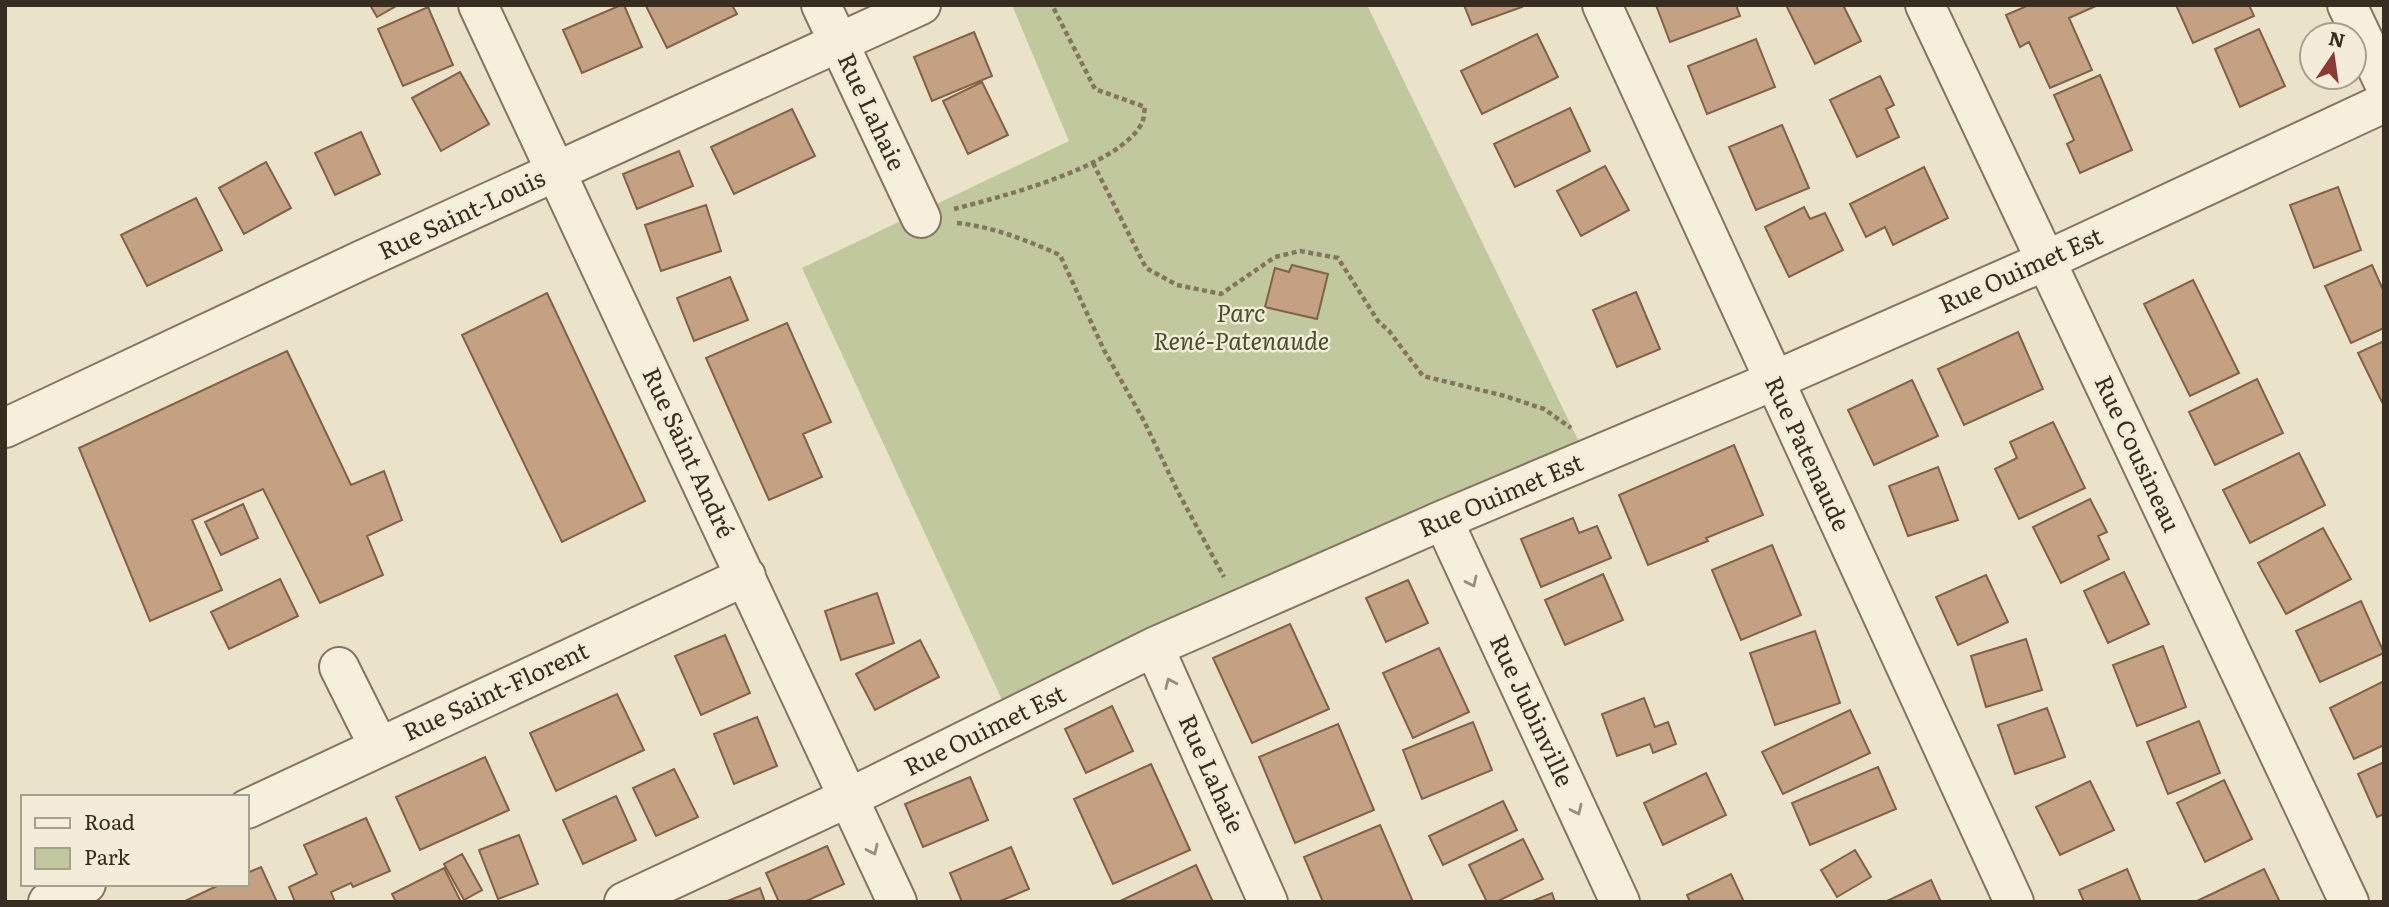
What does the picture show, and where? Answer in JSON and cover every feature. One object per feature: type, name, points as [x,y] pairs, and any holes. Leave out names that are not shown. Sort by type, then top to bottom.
[{"type":"street","name":"Rue Saint André","points":[[478,5],[897,902]]},
{"type":"street","name":"Rue Lahaie","points":[[821,5],[921,218]]},
{"type":"street","name":"Rue Saint-Louis","points":[[5,428],[136,364],[921,5]]},
{"type":"street","name":"Rue Patenaude","points":[[1602,5],[2014,902]]},
{"type":"street","name":"Rue Cousineau","points":[[1925,5],[2349,902]]},
{"type":"street","points":[[2347,5],[2384,83]]},
{"type":"street","name":"Rue Ouimet Est","points":[[624,902],[849,798],[1154,647],[2045,261],[2384,103]]},
{"type":"street","name":"Rue Jubinville","points":[[1443,520],[1620,902]]},
{"type":"street","name":"Rue Saint-Florent","points":[[248,809],[746,576]]},
{"type":"street","name":"Rue Lahaie","points":[[1154,647],[1268,902]]},
{"type":"street","points":[[339,667],[379,747]]},
{"type":"street","points":[[48,902],[82,886]]},
{"type":"path","points":[[921,218],[1015,193],[1093,163],[1127,140],[1142,122],[1145,107],[1095,89],[1052,5]]},
{"type":"path","points":[[1093,163],[1146,268],[1177,285],[1221,294],[1275,257],[1300,251],[1338,258],[1378,321],[1389,331],[1423,376],[1505,396],[1544,409],[1591,441],[1598,454]]},
{"type":"path","points":[[921,218],[978,226],[1019,237],[1060,255],[1104,350],[1144,421],[1178,492],[1240,608]]},
{"type":"green space","name":"Parc René-Patenaude","points":[[1012,5],[1367,5],[1584,452],[1010,717],[802,268],[1069,141]]},
{"type":"building","points":[[370,5],[398,5],[377,17]]},
{"type":"building","points":[[624,5],[642,47],[582,73],[563,30]]},
{"type":"building","points":[[732,5],[737,14],[667,48],[646,6]]},
{"type":"building","points":[[1464,5],[1521,5],[1522,7],[1472,25]]},
{"type":"building","points":[[1656,5],[1736,5],[1740,16],[1670,42]]},
{"type":"building","points":[[1786,5],[1843,5],[1861,41],[1815,64]]},
{"type":"building","points":[[2029,5],[2098,5],[2069,18],[2092,70],[2050,88],[2029,42],[2020,47],[2006,15]]},
{"type":"building","points":[[2176,5],[2249,5],[2254,16],[2193,43]]},
{"type":"building","points":[[428,7],[453,65],[403,86],[378,29]]},
{"type":"building","points":[[2259,29],[2285,86],[2240,107],[2215,49]]},
{"type":"building","points":[[974,32],[992,76],[932,101],[914,57]]},
{"type":"building","points":[[1537,34],[1558,77],[1482,114],[1461,71]]},
{"type":"building","points":[[1756,39],[1775,87],[1707,114],[1688,66]]},
{"type":"building","points":[[460,72],[489,124],[441,151],[412,98]]},
{"type":"building","points":[[2100,75],[2132,150],[2080,173],[2067,144],[2074,140],[2054,95]]},
{"type":"building","points":[[1880,76],[1894,105],[1886,109],[1899,137],[1857,157],[1830,100]]},
{"type":"building","points":[[982,82],[1008,135],[968,154],[943,101]]},
{"type":"building","points":[[1570,108],[1590,151],[1515,187],[1494,144]]},
{"type":"building","points":[[792,109],[815,156],[734,194],[711,147]]},
{"type":"building","points":[[1782,125],[1809,188],[1756,210],[1729,147]]},
{"type":"building","points":[[361,132],[380,174],[335,195],[315,153]]},
{"type":"building","points":[[679,151],[693,186],[637,209],[623,174]]},
{"type":"building","points":[[266,162],[291,208],[244,234],[219,188]]},
{"type":"building","points":[[1605,166],[1629,210],[1581,236],[1557,191]]},
{"type":"building","points":[[1924,167],[1948,218],[1893,245],[1885,227],[1866,237],[1850,204]]},
{"type":"building","points":[[2338,187],[2361,250],[2314,268],[2290,205]]},
{"type":"building","points":[[196,198],[222,250],[147,286],[121,235]]},
{"type":"building","points":[[706,205],[721,251],[661,271],[645,225]]},
{"type":"building","points":[[1804,207],[1810,219],[1825,213],[1843,250],[1789,277],[1765,227]]},
{"type":"building","points":[[1292,265],[1328,274],[1317,319],[1265,307],[1275,268],[1289,272]]},
{"type":"building","points":[[2372,265],[2384,292],[2384,328],[2351,343],[2325,286]]},
{"type":"building","points":[[730,277],[748,320],[694,341],[677,298]]},
{"type":"building","points":[[2193,280],[2239,373],[2190,396],[2144,304]]},
{"type":"building","points":[[1636,292],[1660,349],[1617,367],[1593,310]]},
{"type":"building","points":[[547,293],[645,501],[562,542],[462,335]]},
{"type":"building","points":[[787,323],[831,422],[803,434],[822,477],[769,500],[706,358]]},
{"type":"building","points":[[2018,332],[2043,389],[1964,425],[1938,369]]},
{"type":"building","points":[[2384,341],[2384,406],[2358,353]]},
{"type":"building","points":[[287,351],[351,485],[384,471],[402,520],[367,536],[383,575],[320,603],[263,489],[192,520],[222,590],[150,621],[79,448]]},
{"type":"building","points":[[2257,379],[2283,433],[2215,465],[2189,412]]},
{"type":"building","points":[[1912,380],[1938,436],[1874,465],[1848,410]]},
{"type":"building","points":[[2053,422],[2085,488],[2019,519],[1995,469],[2017,458],[2010,442]]},
{"type":"building","points":[[1734,445],[1763,515],[1648,565],[1619,495]]},
{"type":"building","points":[[2299,453],[2325,505],[2250,543],[2223,490]]},
{"type":"building","points":[[1938,467],[1958,520],[1908,536],[1889,486]]},
{"type":"building","points":[[2090,499],[2107,532],[2098,536],[2109,559],[2061,583],[2033,527]]},
{"type":"building","points":[[243,504],[258,538],[221,555],[205,522]]},
{"type":"building","points":[[1573,518],[1579,533],[1597,526],[1611,558],[1541,587],[1521,539]]},
{"type":"building","points":[[2323,528],[2351,579],[2286,614],[2258,563]]},
{"type":"building","points":[[1772,545],[1801,615],[1741,640],[1712,570]]},
{"type":"building","points":[[2124,572],[2149,624],[2108,643],[2084,591]]},
{"type":"building","points":[[1603,574],[1623,620],[1565,645],[1545,600]]},
{"type":"building","points":[[1986,575],[2008,622],[1958,645],[1936,597]]},
{"type":"building","points":[[280,579],[298,616],[229,649],[211,612]]},
{"type":"building","points":[[1408,580],[1428,623],[1386,642],[1366,598]]},
{"type":"building","points":[[877,593],[894,643],[841,660],[825,611]]},
{"type":"building","points":[[2361,601],[2384,653],[2320,682],[2296,631]]},
{"type":"building","points":[[1290,624],[1329,709],[1252,743],[1213,658]]},
{"type":"building","points":[[1815,631],[1840,703],[1775,725],[1750,653]]},
{"type":"building","points":[[725,635],[750,693],[701,715],[675,656]]},
{"type":"building","points":[[2026,639],[2042,690],[1986,707],[1971,656]]},
{"type":"building","points":[[920,640],[939,677],[875,710],[856,674]]},
{"type":"building","points":[[2163,646],[2186,707],[2137,726],[2113,665]]},
{"type":"building","points":[[1439,648],[1469,712],[1413,738],[1383,673]]},
{"type":"building","points":[[2384,681],[2384,745],[2354,759],[2330,708]]},
{"type":"building","points":[[617,694],[644,750],[556,791],[530,733]]},
{"type":"building","points":[[1644,698],[1655,727],[1668,722],[1676,744],[1653,753],[1650,744],[1617,756],[1602,714]]},
{"type":"building","points":[[1112,706],[1133,751],[1086,773],[1065,729]]},
{"type":"building","points":[[2047,708],[2065,757],[2015,774],[1998,725]]},
{"type":"building","points":[[1850,710],[1870,753],[1783,794],[1762,752]]},
{"type":"building","points":[[757,717],[777,766],[734,784],[714,734]]},
{"type":"building","points":[[2199,721],[2220,773],[2168,794],[2147,742]]},
{"type":"building","points":[[1473,722],[1492,770],[1422,799],[1403,750]]},
{"type":"building","points":[[1338,724],[1374,810],[1295,843],[1259,757]]},
{"type":"building","points":[[485,757],[509,810],[420,850],[396,797]]},
{"type":"building","points":[[2384,762],[2384,814],[2377,817],[2358,774]]},
{"type":"building","points":[[1151,764],[1190,850],[1113,884],[1074,799]]},
{"type":"building","points":[[1878,767],[1896,809],[1810,845],[1792,803]]},
{"type":"building","points":[[674,769],[698,817],[656,836],[633,788]]},
{"type":"building","points":[[1706,773],[1726,815],[1663,845],[1644,803]]},
{"type":"building","points":[[970,777],[988,820],[923,847],[905,804]]},
{"type":"building","points":[[2224,780],[2252,839],[2205,862],[2177,803]]},
{"type":"building","points":[[2090,781],[2114,830],[2060,855],[2036,807]]},
{"type":"building","points":[[616,796],[636,840],[583,864],[563,820]]},
{"type":"building","points":[[1503,801],[1517,830],[1443,865],[1429,836]]},
{"type":"building","points":[[366,818],[390,871],[353,887],[351,883],[331,892],[335,902],[295,902],[289,887],[317,874],[304,845]]},
{"type":"building","points":[[1380,825],[1413,902],[1323,902],[1304,857]]},
{"type":"building","points":[[519,835],[538,884],[498,899],[479,850]]},
{"type":"building","points":[[1523,839],[1543,879],[1496,902],[1487,902],[1469,865]]},
{"type":"building","points":[[827,846],[844,884],[804,902],[779,902],[766,873]]},
{"type":"building","points":[[1011,847],[1029,889],[998,902],[962,902],[950,873]]},
{"type":"building","points":[[1855,850],[1871,877],[1837,897],[1821,870]]},
{"type":"building","points":[[462,854],[482,890],[464,900],[444,864]]},
{"type":"building","points":[[1196,865],[1213,902],[1120,901]]},
{"type":"building","points":[[261,867],[277,902],[183,902],[217,886],[248,886],[248,873]]},
{"type":"building","points":[[444,868],[461,902],[396,902],[392,894]]},
{"type":"building","points":[[2127,869],[2141,902],[2084,902],[2079,890]]},
{"type":"building","points":[[2264,869],[2280,902],[2195,902]]},
{"type":"building","points":[[1731,874],[1744,902],[1690,902],[1687,895]]},
{"type":"building","points":[[1931,880],[1941,902],[1885,902]]},
{"type":"building","points":[[760,888],[765,902],[725,902]]},
{"type":"building","points":[[1552,893],[1555,902],[1530,902]]}]
